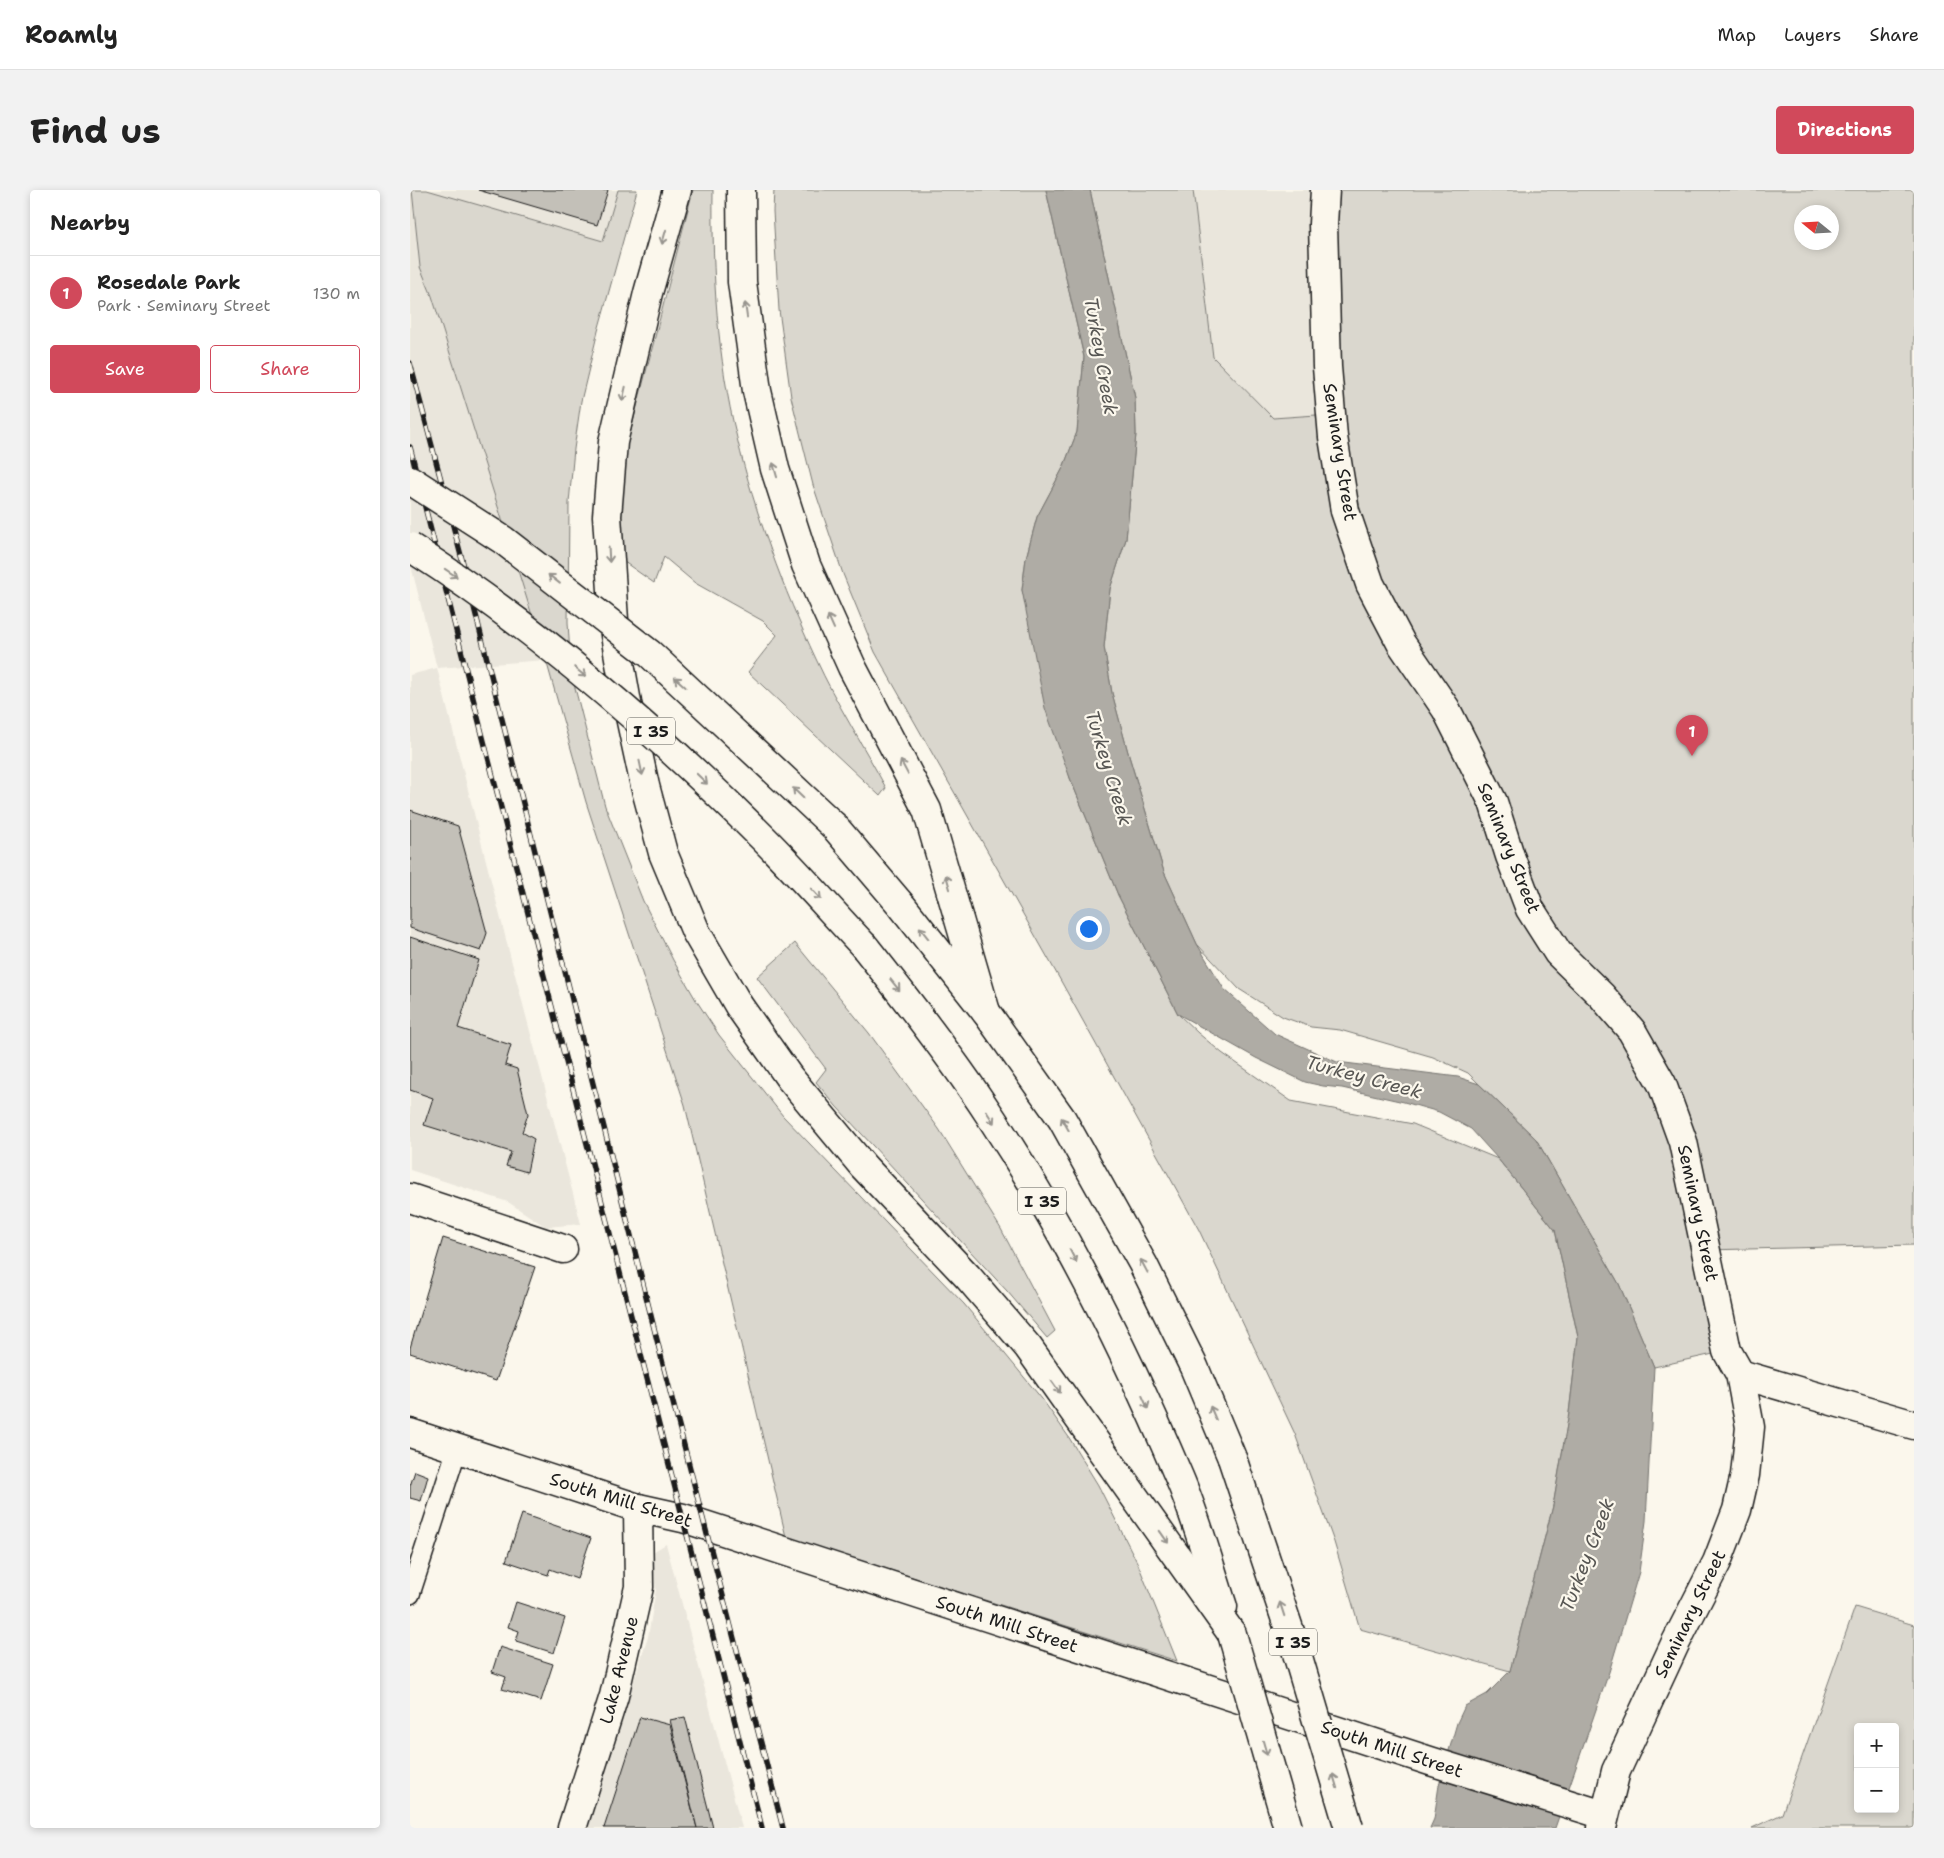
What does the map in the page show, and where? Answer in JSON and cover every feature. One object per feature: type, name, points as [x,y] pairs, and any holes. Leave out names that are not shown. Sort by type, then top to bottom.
[{"type":"main road","points":[[677,190],[648,293],[613,442],[607,516],[615,635],[645,786],[663,853],[696,932],[739,1006],[789,1077],[863,1166],[968,1277],[1028,1347],[1232,1634]]},
{"type":"main road","points":[[741,190],[742,282],[757,391],[774,469],[806,566],[852,667],[927,810],[986,1012]]},
{"type":"main road","name":"Seminary Street","points":[[1325,190],[1323,224],[1327,367],[1333,437],[1345,511],[1370,584],[1401,643],[1446,709],[1493,802],[1510,856],[1530,909],[1558,953],[1602,996],[1632,1031],[1662,1084],[1684,1142],[1727,1351],[1740,1374],[1750,1427],[1745,1475],[1738,1510],[1718,1562],[1676,1644],[1616,1771],[1603,1821]]},
{"type":"main road","name":"I 35","points":[[410,480],[503,540],[650,654],[834,826],[902,906],[986,1012],[1062,1119],[1143,1264],[1194,1367],[1232,1458],[1296,1650],[1349,1828]]},
{"type":"main road","name":"I 35","points":[[410,546],[453,574],[559,654],[672,749],[766,840],[865,947],[913,1006],[989,1114],[1063,1237],[1124,1353],[1180,1479],[1232,1634],[1288,1828]]},
{"type":"main road","points":[[410,1198],[563,1248]]},
{"type":"main road","points":[[1740,1374],[1914,1425]]},
{"type":"main road","name":"South Mill Street","points":[[410,1433],[638,1508],[698,1523],[1430,1761],[1563,1802],[1603,1821]]},
{"type":"main road","name":"Lake Avenue","points":[[572,1828],[614,1696],[639,1587],[638,1508]]},
{"type":"lane","points":[[410,1594],[457,1448]]},
{"type":"shaded area","points":[[410,190],[412,190],[420,267],[432,296],[546,660],[437,668],[410,562]]},
{"type":"shaded area","points":[[412,190],[427,190],[603,241],[618,190],[637,190],[598,331],[581,401],[569,503],[568,622],[571,672],[605,806],[643,901],[673,960],[719,1035],[783,1116],[964,1304],[1042,1399],[1068,1436],[1098,1485],[1138,1564],[1177,1661],[786,1537],[685,1105],[586,802],[546,660],[432,296],[420,267]]},
{"type":"shaded area","points":[[427,190],[618,190],[603,241]]},
{"type":"shaded area","points":[[693,190],[713,190],[715,283],[720,346],[730,408],[752,495],[781,578],[816,659],[886,788],[880,796],[748,672],[777,635],[763,621],[695,583],[664,557],[654,583],[620,559],[624,457]]},
{"type":"shaded area","points":[[774,190],[1046,190],[1084,357],[1077,432],[1063,468],[1037,517],[1026,558],[1022,590],[1070,778],[1118,895],[1178,1014],[1222,1053],[1291,1101],[1413,1124],[1498,1159],[1555,1230],[1578,1337],[1569,1413],[1553,1506],[1510,1671],[1360,1629],[1334,1542],[1295,1434],[1199,1230],[875,652],[843,574],[813,485],[791,397],[779,310],[773,211]]},
{"type":"shaded area","points":[[1090,190],[1193,190],[1213,357],[1273,418],[1331,414],[1325,190],[1914,190],[1914,1245],[1706,1250],[1727,1351],[1654,1367],[1619,1284],[1536,1139],[1468,1073],[1433,1057],[1340,1030],[1311,1027],[1283,1017],[1239,989],[1197,944],[1164,872],[1112,693],[1104,647],[1110,589],[1126,539],[1136,434],[1135,398]]},
{"type":"shaded area","points":[[1193,190],[1332,190],[1357,412],[1273,418],[1213,357]]},
{"type":"shaded area","points":[[437,668],[581,1224],[546,1227],[508,1202],[410,1170],[410,675]]},
{"type":"shaded area","points":[[795,943],[869,1033],[939,1129],[1001,1229],[1055,1331],[1047,1338],[1007,1291],[816,1082],[826,1069],[757,977]]},
{"type":"shaded area","points":[[666,1544],[742,1828],[586,1828],[648,1637],[656,1589],[651,1553]]},
{"type":"shaded area","points":[[1855,1607],[1914,1625],[1914,1828],[1752,1828],[1782,1814]]},
{"type":"water","name":"Turkey Creek","points":[[1046,190],[1090,190],[1135,398],[1136,434],[1126,539],[1110,589],[1104,647],[1112,693],[1164,872],[1197,944],[1224,989],[1275,1034],[1337,1062],[1458,1077],[1479,1084],[1536,1139],[1619,1284],[1654,1367],[1646,1521],[1639,1572],[1609,1672],[1555,1828],[1430,1828],[1434,1819],[1439,1785],[1457,1723],[1465,1706],[1487,1694],[1510,1671],[1553,1506],[1569,1413],[1578,1337],[1555,1230],[1498,1159],[1471,1129],[1439,1112],[1404,1102],[1305,1082],[1256,1058],[1178,1014],[1118,895],[1070,778],[1045,708],[1022,590],[1026,558],[1037,517],[1063,468],[1077,432],[1084,357]]},
{"type":"building","points":[[478,190],[608,190],[597,225]]},
{"type":"building","points":[[410,810],[458,826],[487,933],[481,951],[410,928]]},
{"type":"building","points":[[410,937],[479,960],[458,1028],[511,1045],[505,1065],[517,1069],[528,1114],[522,1132],[534,1139],[527,1172],[506,1166],[511,1152],[424,1125],[433,1098],[410,1090]]},
{"type":"building","points":[[443,1238],[535,1267],[496,1381],[410,1353]]},
{"type":"building","points":[[415,1471],[428,1476],[421,1501],[410,1498],[410,1486]]},
{"type":"building","points":[[522,1514],[591,1538],[577,1579],[550,1569],[548,1575],[506,1561]]},
{"type":"building","points":[[516,1602],[565,1618],[554,1653],[516,1641],[519,1631],[508,1627]]},
{"type":"building","points":[[500,1647],[553,1664],[541,1701],[502,1689],[506,1677],[492,1672]]},
{"type":"building","points":[[640,1717],[670,1725],[697,1828],[604,1828]]},
{"type":"building","points":[[685,1717],[713,1828],[697,1828],[670,1720]]},
{"type":"railway","points":[[410,363],[464,567],[664,1368],[783,1828]]},
{"type":"railway","points":[[410,447],[762,1828]]},
{"type":"place","name":"Rosedale Park","points":[[1692,756]]}]
